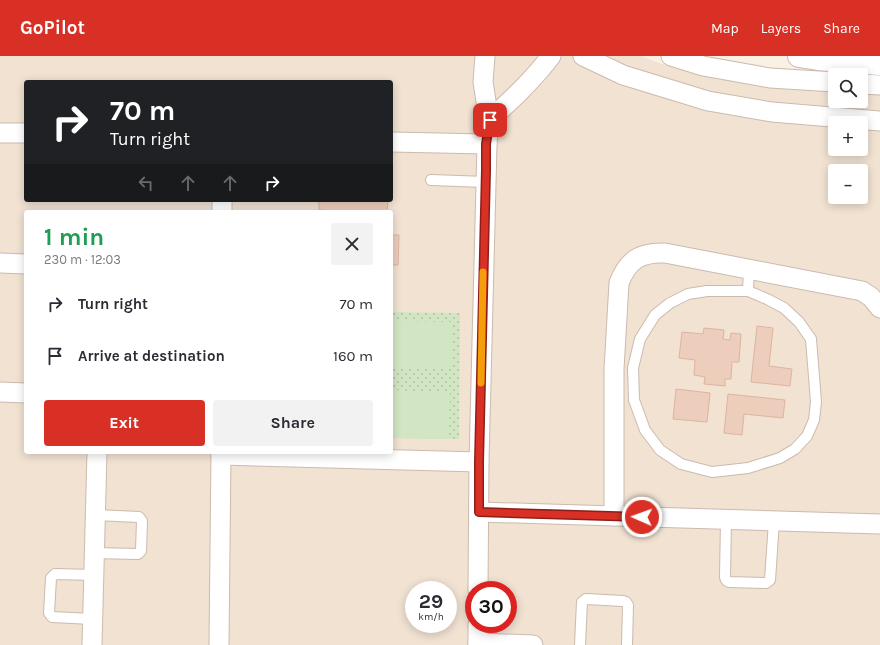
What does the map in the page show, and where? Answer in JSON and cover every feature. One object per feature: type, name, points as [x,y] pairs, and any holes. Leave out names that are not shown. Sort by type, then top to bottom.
[{"type":"street","points":[[478,581],[479,462],[486,144],[490,120],[483,82],[485,56]]},
{"type":"street","points":[[490,120],[515,98],[539,73],[551,56]]},
{"type":"street","points":[[583,56],[623,75],[708,101],[772,112],[880,121]]},
{"type":"street","points":[[671,56],[704,66],[770,78],[828,82]]},
{"type":"street","points":[[799,56],[880,64]]},
{"type":"street","points":[[868,84],[880,85]]},
{"type":"street","points":[[0,133],[24,133]]},
{"type":"street","points":[[393,142],[486,144]]},
{"type":"street","points":[[614,516],[614,368],[618,283],[623,272],[631,262],[641,256],[653,253],[665,253],[862,291],[871,297],[880,308]]},
{"type":"street","points":[[0,263],[24,264]]},
{"type":"street","points":[[0,392],[24,393]]},
{"type":"street","points":[[92,645],[97,454]]},
{"type":"street","points":[[219,645],[221,454]]},
{"type":"street","points":[[250,454],[479,462]]},
{"type":"street","points":[[479,512],[880,524]]},
{"type":"street","points":[[478,633],[478,644],[533,645]]},
{"type":"lane","points":[[431,180],[486,182]]},
{"type":"lane","points":[[748,291],[749,269]]},
{"type":"lane","points":[[707,291],[748,291],[784,308],[799,322],[811,339],[816,402],[814,420],[807,436],[795,449],[780,458],[748,468],[712,472],[681,464],[660,450],[645,430],[634,400],[633,368],[640,338],[655,316],[670,303],[688,294],[707,291]]},
{"type":"lane","points":[[614,368],[633,368]]},
{"type":"lane","points":[[94,553],[138,554],[141,551],[142,521],[139,517],[95,515]]},
{"type":"lane","points":[[726,520],[726,580],[729,582],[766,583],[770,580],[774,521]]},
{"type":"lane","points":[[92,619],[52,617],[49,613],[52,576],[55,574],[94,575]]},
{"type":"lane","points":[[580,645],[582,602],[586,599],[626,602],[628,605],[627,645]]},
{"type":"shaded area","points":[[0,56],[641,56],[661,64],[769,88],[828,92],[828,108],[868,108],[868,93],[880,94],[880,645],[0,645]]},
{"type":"green space","points":[[393,312],[460,313],[459,439],[393,438]]},
{"type":"green space","points":[[393,321],[451,322],[451,369],[393,369]]},
{"type":"green space","points":[[393,390],[450,392],[449,439],[393,438]]},
{"type":"building","points":[[319,202],[388,202],[387,210],[319,210]]},
{"type":"building","points":[[393,235],[399,235],[398,265],[393,265]]},
{"type":"building","points":[[757,326],[773,328],[769,366],[792,369],[790,386],[751,382]]},
{"type":"building","points":[[704,328],[724,330],[723,339],[730,340],[731,333],[741,334],[739,362],[732,362],[731,379],[725,379],[725,386],[704,384],[705,377],[694,375],[695,360],[679,358],[682,332],[703,334]]},
{"type":"building","points":[[676,389],[710,393],[707,422],[673,419]]},
{"type":"building","points":[[728,394],[785,400],[783,418],[744,414],[742,435],[724,433]]},
{"type":"slow traffic","points":[[481,383],[483,272]]},
{"type":"route","points":[[490,120],[486,144],[479,512],[642,517]]}]
